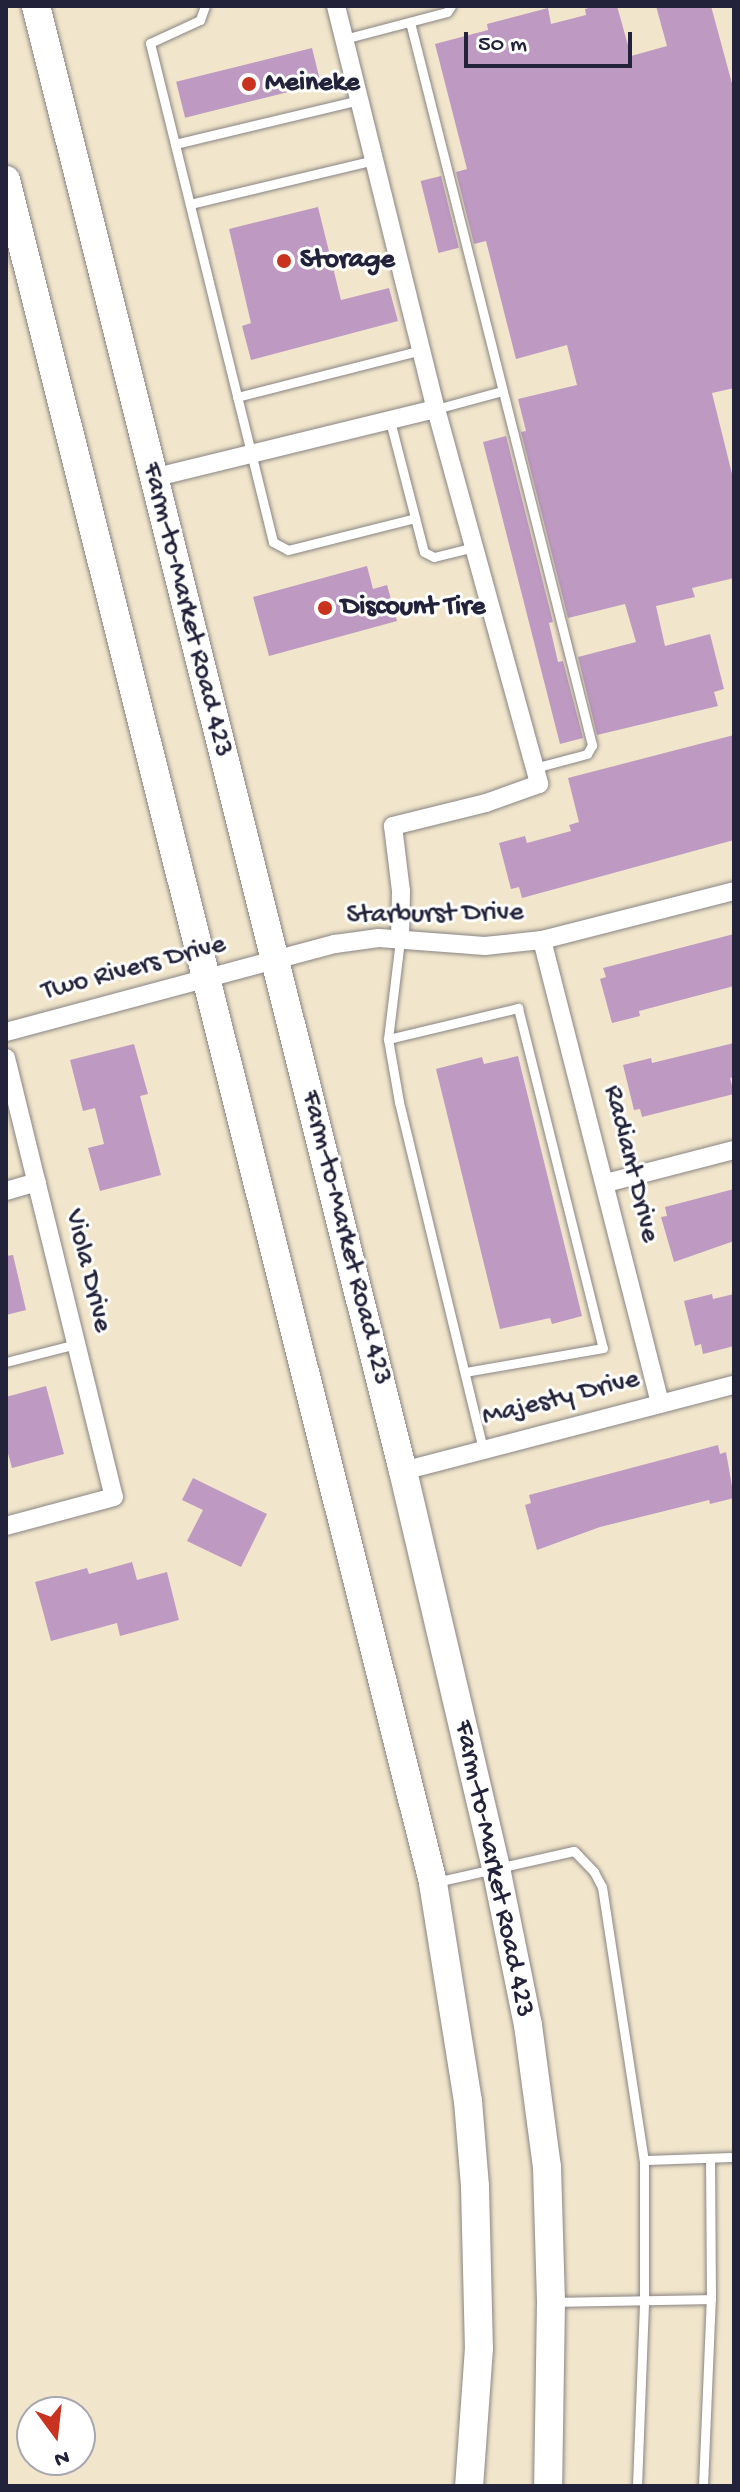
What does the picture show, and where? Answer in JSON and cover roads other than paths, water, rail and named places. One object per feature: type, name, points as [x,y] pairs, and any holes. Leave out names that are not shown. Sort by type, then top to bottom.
[{"type":"main road","name":"Farm-to-Market Road 423","points":[[36,6],[403,1471],[496,1868],[528,2025],[545,2152],[551,2302],[548,2486]]},
{"type":"main road","points":[[6,180],[433,1883],[466,2086],[475,2187],[479,2348],[469,2486]]},
{"type":"street","points":[[336,6],[436,409],[539,784],[486,803],[393,826],[401,891],[400,940]]},
{"type":"street","points":[[152,478],[436,409]]},
{"type":"street","name":"Starburst Drive","points":[[276,960],[335,944],[400,940],[485,946],[542,940],[734,891]]},
{"type":"street","name":"Radiant Drive","points":[[542,940],[660,1403]]},
{"type":"street","name":"Two Rivers Drive","points":[[6,1032],[276,960]]},
{"type":"street","name":"Viola Drive","points":[[6,1058],[114,1497],[6,1526]]},
{"type":"street","points":[[606,1183],[734,1150]]},
{"type":"street","points":[[6,1191],[37,1182]]},
{"type":"street","name":"Majesty Drive","points":[[403,1471],[734,1385]]},
{"type":"lane","points":[[205,6],[200,20],[150,43],[273,542],[288,550],[415,518]]},
{"type":"lane","points":[[344,39],[447,12],[451,6]]},
{"type":"lane","points":[[410,22],[592,745],[587,754],[534,768]]},
{"type":"lane","points":[[175,144],[359,100]]},
{"type":"lane","points":[[190,204],[374,160]]},
{"type":"lane","points":[[237,397],[422,350]]},
{"type":"lane","points":[[436,409],[502,391]]},
{"type":"lane","points":[[390,420],[424,552],[434,557],[474,547]]},
{"type":"lane","points":[[400,940],[388,1039],[399,1102],[483,1448]]},
{"type":"lane","points":[[388,1039],[518,1008],[603,1348],[466,1372]]},
{"type":"lane","points":[[6,1362],[76,1344]]},
{"type":"lane","points":[[433,1883],[574,1851],[594,1872],[602,1887],[644,2160],[644,2302],[637,2486]]},
{"type":"lane","points":[[644,2160],[734,2157]]},
{"type":"lane","points":[[703,2486],[711,2299],[710,2158]]},
{"type":"lane","points":[[551,2302],[711,2299]]},
{"type":"place","name":"Meineke","points":[[249,84]]},
{"type":"place","name":"Storage","points":[[284,261]]},
{"type":"place","name":"Discount Tire","points":[[325,608]]}]
